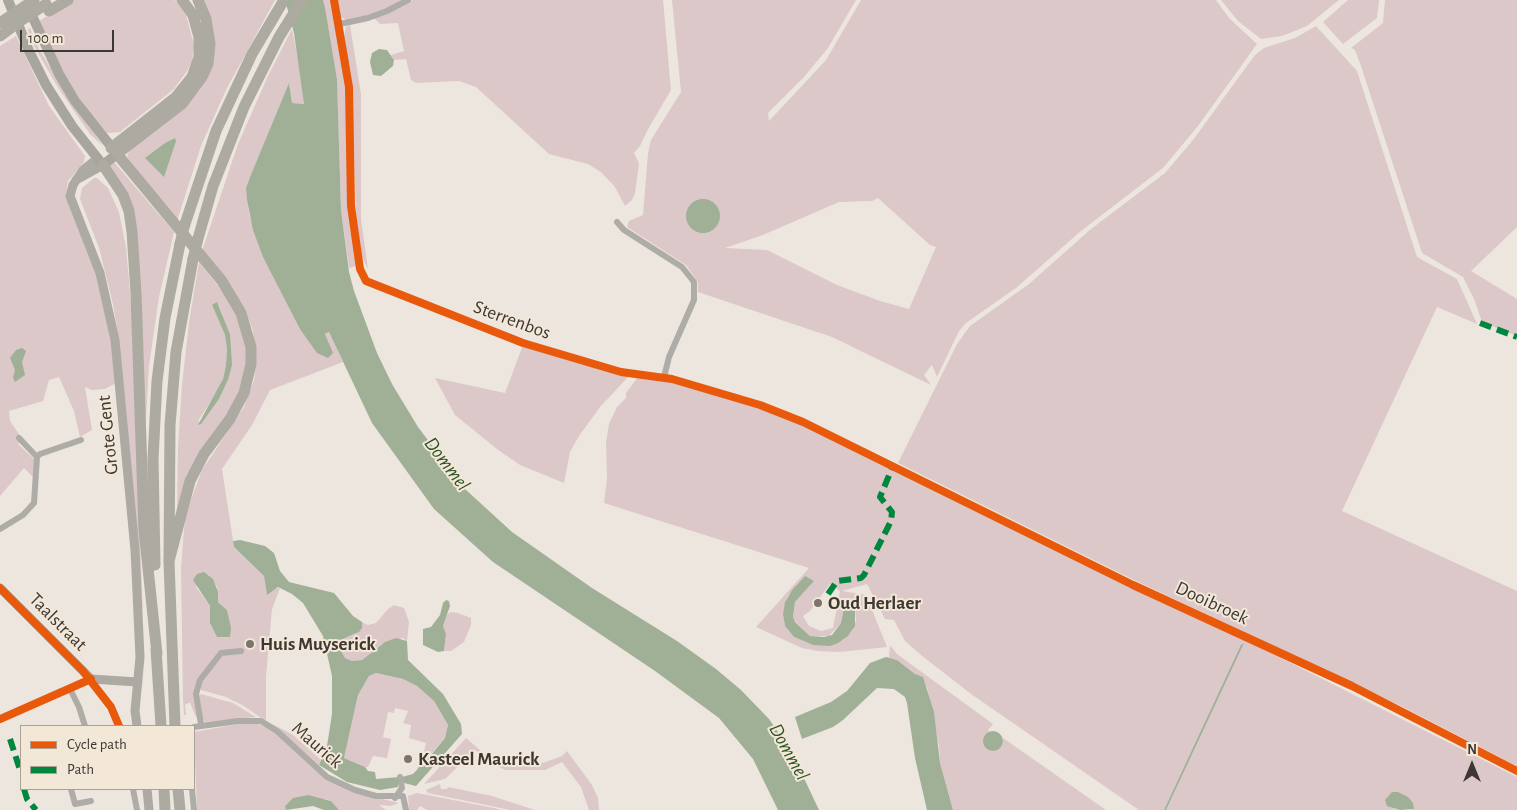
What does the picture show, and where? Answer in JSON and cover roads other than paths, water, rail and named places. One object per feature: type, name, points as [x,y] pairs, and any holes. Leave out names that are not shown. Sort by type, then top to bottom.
[{"type":"highway","points":[[1,31],[34,0]]},
{"type":"highway","points":[[1,31],[49,5],[68,0]]},
{"type":"highway","points":[[114,151],[176,97],[192,77],[199,57],[199,37],[192,15],[182,0]]},
{"type":"highway","points":[[114,151],[182,104],[202,77],[208,64],[210,44],[206,19],[198,0]]},
{"type":"highway","points":[[160,725],[153,499],[154,423],[165,318],[184,227],[216,131],[252,54],[284,0]]},
{"type":"highway","points":[[175,725],[169,561],[169,462],[173,385],[181,321],[197,242],[213,186],[252,89],[280,36],[302,0]]},
{"type":"highway","points":[[114,151],[222,281],[241,313],[251,347],[251,364],[244,393],[230,419],[204,454],[190,481],[169,561]]},
{"type":"highway","points":[[100,161],[123,195],[129,211],[132,232],[144,530],[157,654]]},
{"type":"highway","points":[[164,790],[165,810]]},
{"type":"highway","points":[[178,790],[180,810]]},
{"type":"main road","points":[[8,0],[29,51],[46,85],[72,126],[100,161],[114,151],[75,101],[59,74],[26,0]]},
{"type":"street","points":[[337,12],[340,24],[381,14],[408,0]]},
{"type":"street","name":"Sterrenbos","points":[[340,24],[350,105],[351,206],[360,268],[366,281],[523,343],[621,372],[664,377],[783,413],[893,466]]},
{"type":"street","name":"Grote Gent","points":[[100,161],[76,180],[71,190],[71,203],[100,273],[115,340],[135,550],[140,656],[135,711],[137,725]]},
{"type":"street","points":[[617,222],[624,230],[682,267],[694,282],[694,300],[669,357],[664,377]]},
{"type":"street","points":[[19,438],[37,457]]},
{"type":"street","points":[[0,529],[23,515],[34,503],[37,457],[43,452],[81,440]]},
{"type":"street","name":"Dooibroek","points":[[893,466],[1133,585],[1352,686],[1517,771]]},
{"type":"street","name":"Taalstraat","points":[[0,589],[91,679]]},
{"type":"street","points":[[197,725],[196,694],[200,680],[221,653],[241,651]]},
{"type":"street","points":[[0,719],[91,679],[138,682]]},
{"type":"street","points":[[70,689],[79,707],[85,725]]},
{"type":"street","name":"Maurick","points":[[197,725],[261,721],[277,731],[327,778],[360,792],[395,798]]},
{"type":"street","points":[[395,798],[400,792],[402,784],[400,777]]},
{"type":"street","points":[[71,790],[75,804],[91,801]]},
{"type":"street","points":[[133,790],[137,810]]},
{"type":"street","points":[[147,790],[149,810]]},
{"type":"street","points":[[192,790],[194,810]]},
{"type":"street","points":[[395,798],[403,796],[406,810]]},
{"type":"water","name":"Dommel","points":[[285,0],[323,0],[337,79],[341,210],[349,272],[377,353],[392,384],[418,427],[465,489],[512,532],[592,588],[677,641],[741,690],[769,719],[780,735],[802,774],[819,810],[778,810],[753,759],[719,718],[655,671],[493,562],[434,509],[372,423],[329,332],[325,334],[333,353],[328,358],[317,353],[300,329],[263,257],[253,230],[246,188],[289,83],[292,103],[304,104],[294,33]]},
{"type":"water","points":[[379,49],[387,50],[394,60],[393,66],[381,76],[373,75],[370,62],[372,53]]},
{"type":"water","points":[[175,138],[176,141],[164,177],[145,158]]},
{"type":"water","points":[[703,199],[715,204],[720,216],[715,228],[703,233],[691,228],[686,216],[691,204]]},
{"type":"water","points":[[217,302],[230,334],[232,365],[228,380],[219,399],[201,424],[198,425],[223,379],[226,365],[227,349],[225,335],[212,305]]},
{"type":"water","points":[[22,348],[26,351],[22,362],[25,375],[15,382],[13,378],[15,370],[10,358],[16,350]]},
{"type":"water","points":[[240,540],[265,546],[274,553],[280,571],[289,582],[334,593],[353,616],[362,622],[362,628],[359,632],[345,638],[341,642],[340,649],[345,658],[352,661],[362,660],[385,642],[396,638],[407,641],[408,660],[443,694],[461,724],[462,734],[416,786],[404,783],[402,777],[413,774],[431,755],[445,738],[448,725],[434,701],[417,686],[403,679],[376,673],[369,676],[358,695],[344,758],[365,767],[368,771],[375,772],[376,779],[399,777],[398,787],[380,790],[347,782],[319,765],[327,746],[332,714],[332,676],[323,636],[303,603],[292,594],[278,587],[267,595],[264,576],[234,547],[233,541]]},
{"type":"water","points":[[204,572],[213,579],[218,592],[218,602],[227,610],[231,628],[230,637],[217,637],[210,623],[210,606],[193,580],[197,574]]},
{"type":"water","points":[[805,576],[814,581],[795,602],[793,617],[795,622],[810,636],[824,637],[832,635],[841,623],[845,602],[854,602],[855,604],[855,626],[848,636],[838,643],[830,646],[813,645],[794,637],[785,626],[783,614],[785,602],[792,590]]},
{"type":"water","points":[[446,600],[449,601],[450,606],[443,626],[446,634],[444,651],[438,652],[423,645],[423,629],[431,627],[440,615],[443,603]]},
{"type":"water","points":[[1244,643],[1166,810],[1164,810],[1241,645]]},
{"type":"water","points":[[886,657],[897,660],[915,674],[923,677],[934,712],[940,763],[953,810],[927,810],[915,758],[907,703],[905,697],[894,689],[877,688],[833,727],[802,739],[795,717],[831,702],[847,691],[870,663]]},
{"type":"water","points":[[989,731],[997,731],[1003,737],[1003,745],[997,751],[989,751],[983,745],[983,737]]},
{"type":"water","points":[[1392,792],[1398,792],[1408,797],[1413,803],[1414,809],[1400,810],[1387,806],[1385,800]]},
{"type":"water","points":[[308,795],[331,801],[339,810],[324,810],[313,806],[286,810],[285,806],[293,798]]},
{"type":"place","name":"Oud Herlaer","points":[[818,603]]},
{"type":"place","name":"Huis Muyserick","points":[[250,644]]},
{"type":"place","name":"Kasteel Maurick","points":[[408,759]]}]
